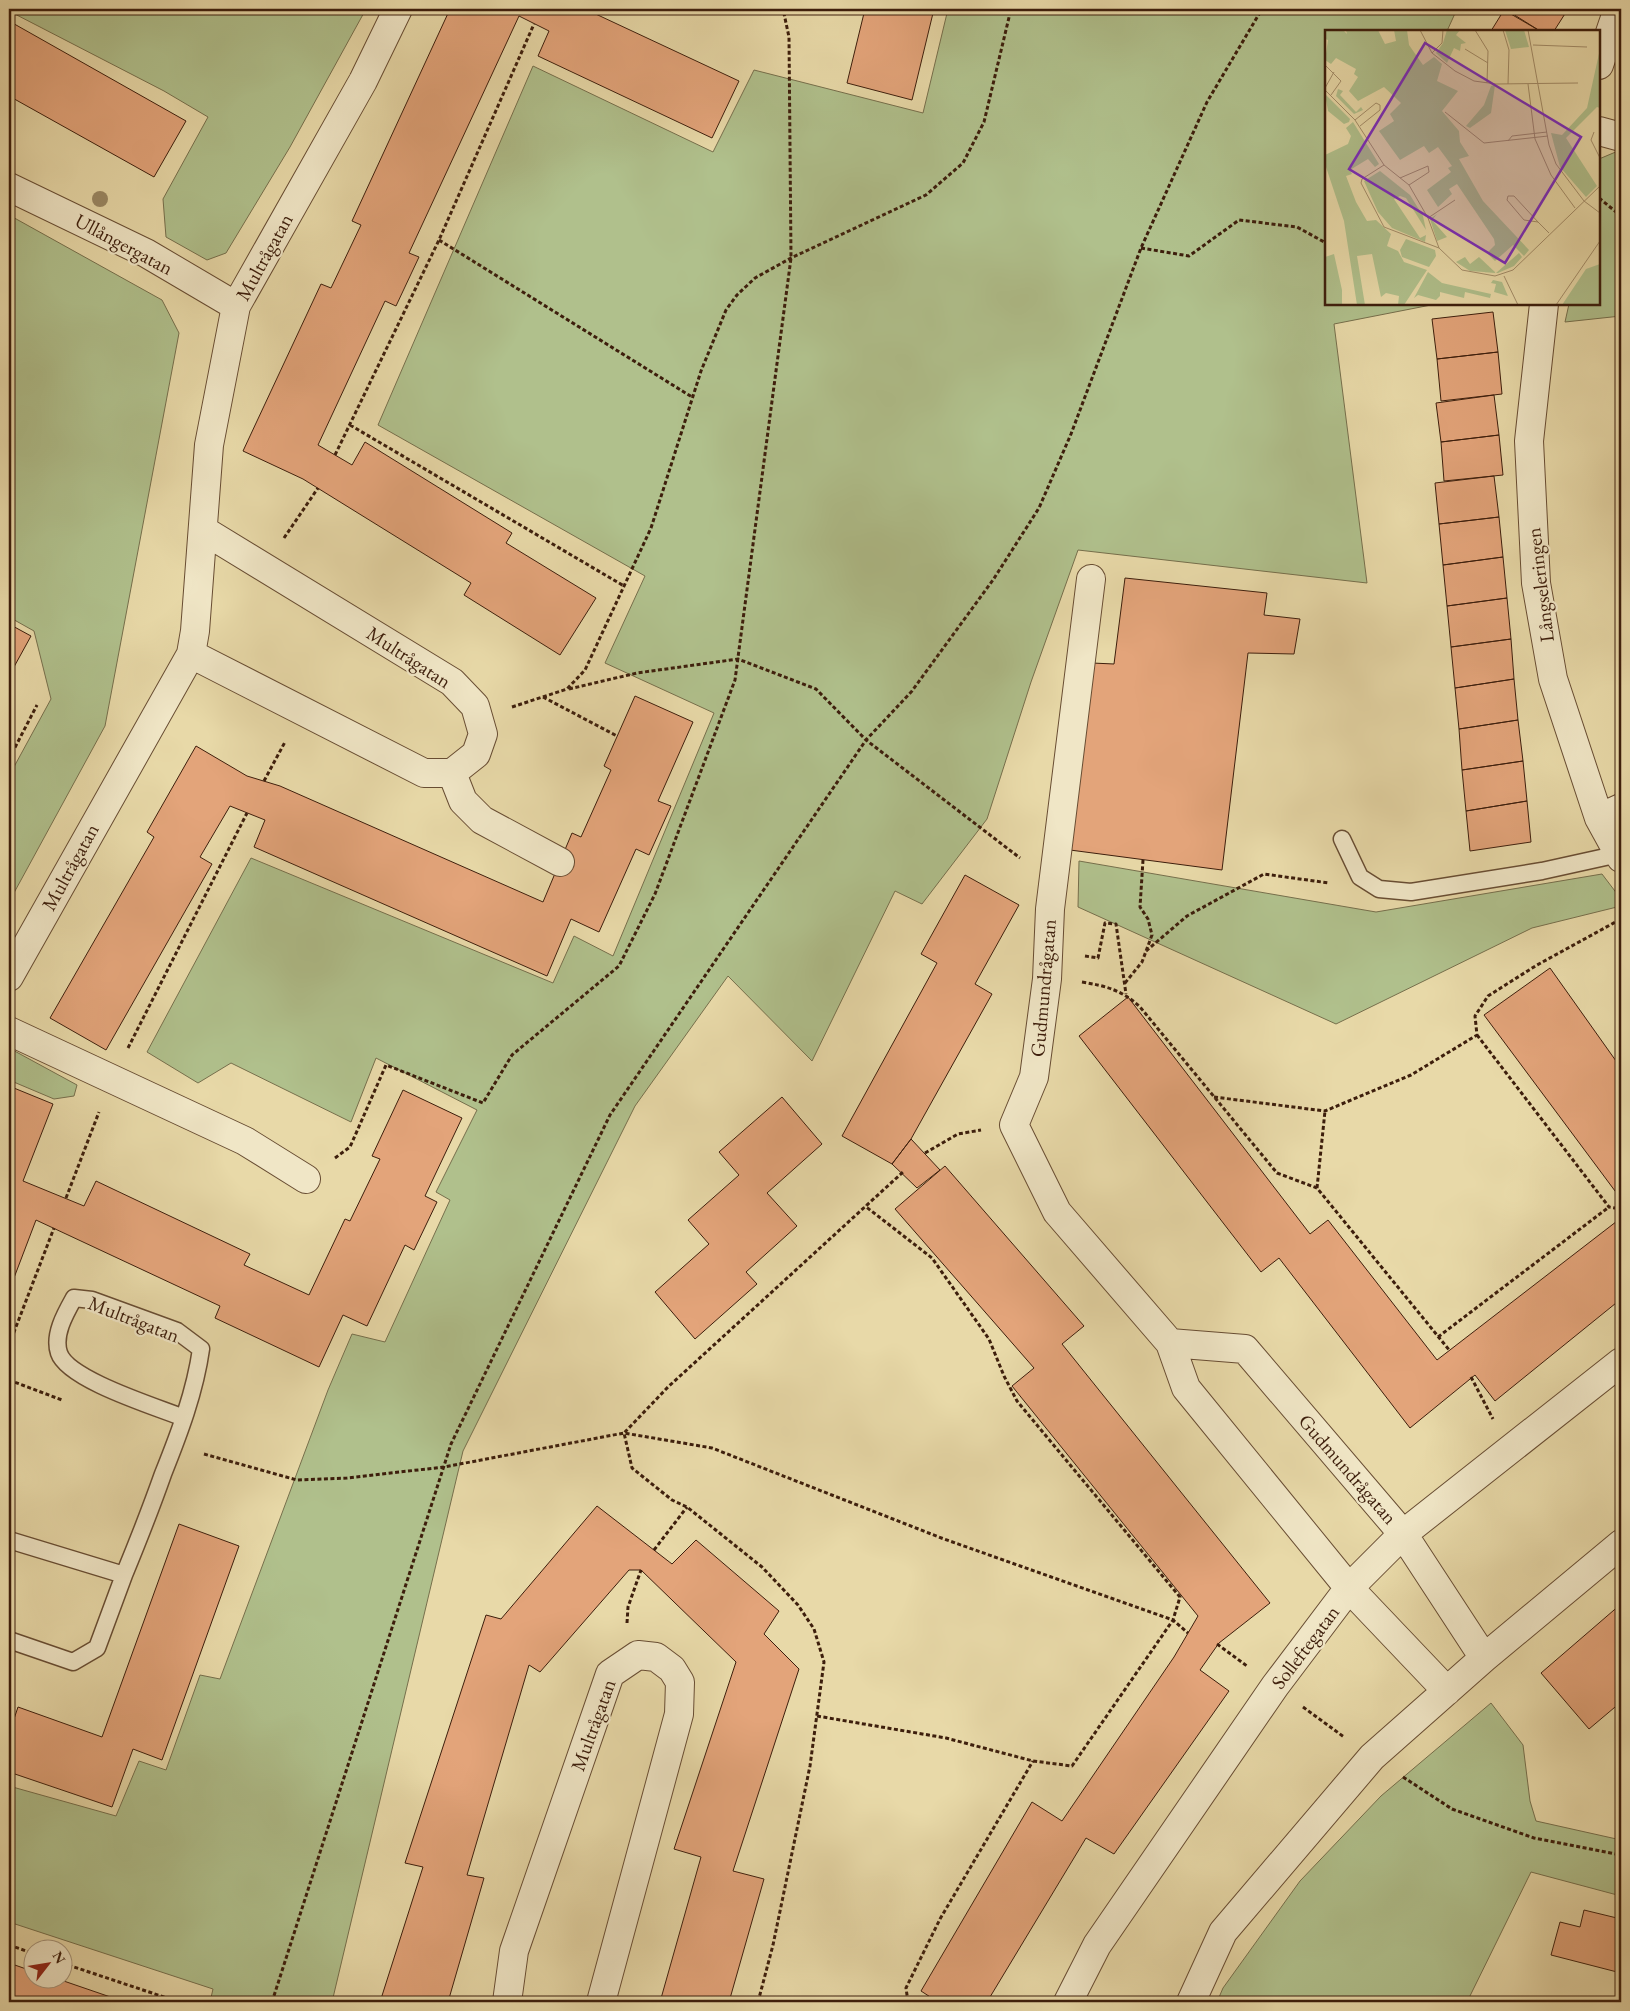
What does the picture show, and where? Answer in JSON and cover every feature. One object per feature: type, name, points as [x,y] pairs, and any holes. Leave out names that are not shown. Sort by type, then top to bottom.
[{"type":"street","name":"Multrågatan","points":[[9,978],[191,654],[209,445],[236,306],[363,81],[398,9]]},
{"type":"street","points":[[1600,62],[1618,9]]},
{"type":"street","points":[[1600,131],[1621,136]]},
{"type":"street","name":"Ullångergatan","points":[[9,186],[146,253],[236,306]]},
{"type":"street","name":"Långseleringen","points":[[1544,305],[1529,441],[1536,583],[1553,679],[1610,813],[1620,856]]},
{"type":"street","name":"Multrågatan","points":[[203,530],[452,682],[475,706],[483,734],[476,754],[452,773]]},
{"type":"street","name":"Gudmundrågatan","points":[[1014,1125],[1034,1077],[1047,979],[1053,882],[1091,579]]},
{"type":"street","points":[[191,654],[424,773],[452,773],[463,801],[482,820],[560,862]]},
{"type":"street","points":[[9,1031],[245,1141],[306,1179]]},
{"type":"street","points":[[1014,1125],[1057,1212],[1170,1343],[1186,1388],[1348,1588],[1447,1691]]},
{"type":"street","name":"Gudmundrågatan","points":[[1170,1343],[1245,1349],[1403,1534],[1484,1658]]},
{"type":"street","name":"Solleftegatan","points":[[1068,2002],[1097,1945],[1275,1686],[1348,1588],[1403,1534],[1510,1452],[1621,1362]]},
{"type":"street","points":[[1191,2002],[1223,1932],[1372,1757],[1484,1658],[1621,1544]]},
{"type":"street","name":"Multrågatan","points":[[507,2002],[514,1951],[610,1674],[638,1655],[656,1657],[672,1668],[680,1682],[678,1714],[601,2002]]},
{"type":"lane","points":[[1342,839],[1360,877],[1379,889]]},
{"type":"lane","name":"Långseleringen","points":[[1379,889],[1411,892],[1542,871],[1620,856]]},
{"type":"lane","name":"Multrågatan","points":[[9,1640],[73,1662],[97,1648],[184,1418],[198,1374],[201,1349],[177,1331],[92,1300],[74,1298],[65,1314],[58,1335],[59,1352],[65,1364],[91,1381],[184,1418]]},
{"type":"lane","points":[[9,1540],[124,1574]]},
{"type":"path","points":[[306,1179],[350,1147],[386,1065],[484,1104],[512,1055],[619,966],[655,894],[735,680],[792,258],[789,38],[783,9]]},
{"type":"path","points":[[568,689],[585,670],[651,528],[692,397],[726,310],[737,295],[755,278],[792,258],[926,194],[963,163],[984,122],[1011,9]]},
{"type":"path","points":[[272,2002],[455,1435],[610,1115],[866,740],[912,691],[993,580],[1039,508],[1071,434],[1141,248],[1207,102],[1262,9]]},
{"type":"path","points":[[335,455],[439,240],[534,24]]},
{"type":"path","points":[[1600,199],[1621,216]]},
{"type":"path","points":[[1141,248],[1189,256],[1239,220],[1297,227],[1325,242]]},
{"type":"path","points":[[439,240],[692,397]]},
{"type":"path","points":[[350,425],[624,586]]},
{"type":"path","points":[[264,568],[318,488]]},
{"type":"path","points":[[478,719],[542,696],[637,673],[738,659],[816,689],[866,740],[1053,882]]},
{"type":"path","points":[[542,696],[617,736]]},
{"type":"path","points":[[9,759],[37,705]]},
{"type":"path","points":[[264,781],[302,711]]},
{"type":"path","points":[[66,1198],[111,1078],[247,813]]},
{"type":"path","points":[[1124,983],[1142,962],[1152,935],[1148,919],[1140,907],[1143,860]]},
{"type":"path","points":[[1146,951],[1187,916],[1264,874],[1379,889]]},
{"type":"path","points":[[1621,919],[1538,965],[1488,996],[1475,1016],[1477,1035],[1609,1207],[1621,1210]]},
{"type":"path","points":[[1084,949],[1085,958],[1098,958],[1105,923],[1116,924],[1126,994]]},
{"type":"path","points":[[1080,982],[1107,986],[1126,994],[1140,1007],[1277,1172],[1317,1188],[1450,1351]]},
{"type":"path","points":[[1213,1097],[1325,1110],[1411,1075],[1477,1035]]},
{"type":"path","points":[[1317,1188],[1325,1110]]},
{"type":"path","points":[[925,1153],[958,1134],[1014,1125]]},
{"type":"path","points":[[624,1433],[668,1387],[903,1172]]},
{"type":"path","points":[[816,1716],[946,1738],[1034,1761],[1072,1766],[1173,1620],[1180,1597],[1017,1401],[1004,1376],[989,1339],[932,1258],[865,1206]]},
{"type":"path","points":[[1438,1337],[1609,1207]]},
{"type":"path","points":[[9,1345],[54,1228]]},
{"type":"path","points":[[1471,1377],[1510,1452]]},
{"type":"path","points":[[624,1433],[632,1468],[672,1500],[687,1507],[762,1567],[798,1604],[814,1629],[824,1662],[810,1766],[775,1936],[758,2002]]},
{"type":"path","points":[[206,1454],[297,1480],[347,1478],[444,1467],[624,1433],[712,1448],[944,1539],[1173,1620],[1188,1633]]},
{"type":"path","points":[[654,1550],[687,1507]]},
{"type":"path","points":[[634,1658],[627,1630],[628,1607],[641,1570]]},
{"type":"path","points":[[1275,1686],[1372,1757],[1452,1809],[1534,1838],[1621,1855]]},
{"type":"path","points":[[908,2002],[906,1988],[940,1918],[1034,1761]]},
{"type":"path","points":[[9,1945],[22,1950]]},
{"type":"path","points":[[72,1966],[179,2002]]},
{"type":"green space","points":[[9,9],[366,9],[290,147],[226,253],[207,260],[166,237],[163,199],[208,117],[164,91],[9,11]]},
{"type":"green space","points":[[948,9],[1457,9],[1447,30],[1325,30],[1325,305],[1431,305],[1334,324],[1367,583],[1078,550],[1031,682],[987,819],[922,904],[895,891],[812,1061],[728,976],[635,1106],[463,1451],[332,2002],[210,2002],[213,1989],[72,1943],[72,1938],[58,1938],[9,1922],[9,1786],[116,1816],[139,1761],[166,1770],[200,1675],[220,1679],[328,1390],[352,1334],[385,1342],[450,1200],[436,1192],[477,1110],[376,1058],[351,1122],[231,1063],[198,1083],[147,1052],[251,858],[553,983],[574,936],[613,956],[714,713],[605,663],[645,576],[378,425],[533,66],[713,152],[754,70],[923,113]]},
{"type":"green space","points":[[1618,151],[1621,152],[1621,316],[1565,322],[1569,305],[1600,305],[1600,159]]},
{"type":"green space","points":[[9,215],[162,300],[179,333],[105,726],[9,902],[9,776],[51,699],[34,631],[9,617]]},
{"type":"green space","points":[[1079,861],[1376,912],[1602,874],[1621,899],[1621,906],[1532,928],[1336,1024],[1078,907]]},
{"type":"green space","points":[[9,1048],[77,1085],[74,1096],[54,1099],[9,1080]]},
{"type":"green space","points":[[1491,1703],[1523,1745],[1530,1801],[1536,1821],[1621,1840],[1621,1896],[1531,1872],[1467,2002],[1217,2002],[1223,1988],[1300,1881],[1381,1796]]},
{"type":"building","points":[[450,9],[585,9],[739,81],[712,138],[538,56],[549,31],[519,16],[409,253],[419,257],[396,306],[385,301],[318,445],[352,465],[365,442],[512,533],[506,543],[596,598],[560,655],[464,595],[471,583],[303,479],[243,451],[321,284],[331,288],[361,225],[352,221]]},
{"type":"building","points":[[865,9],[934,9],[912,100],[847,83]]},
{"type":"building","points":[[1505,9],[1568,9],[1555,30],[1538,30]]},
{"type":"building","points":[[1504,10],[1538,30],[1492,30]]},
{"type":"building","points":[[9,21],[186,121],[154,177],[9,96]]},
{"type":"building","points":[[1493,312],[1498,352],[1437,359],[1432,319]]},
{"type":"building","points":[[1498,352],[1502,394],[1441,401],[1437,359]]},
{"type":"building","points":[[1494,395],[1499,435],[1441,442],[1436,403]]},
{"type":"building","points":[[1499,435],[1503,475],[1444,481],[1441,442]]},
{"type":"building","points":[[1494,476],[1499,517],[1439,524],[1435,483]]},
{"type":"building","points":[[1499,517],[1503,557],[1443,565],[1439,524]]},
{"type":"building","points":[[1503,557],[1507,598],[1447,606],[1443,565]]},
{"type":"building","points":[[1125,578],[1267,593],[1264,615],[1300,619],[1294,654],[1248,653],[1222,870],[1070,850],[1092,663],[1114,664]]},
{"type":"building","points":[[1507,598],[1511,639],[1451,647],[1447,606]]},
{"type":"building","points":[[9,624],[31,636],[9,676]]},
{"type":"building","points":[[1511,639],[1514,679],[1455,688],[1451,647]]},
{"type":"building","points":[[1514,679],[1518,720],[1459,729],[1455,688]]},
{"type":"building","points":[[635,696],[693,722],[658,801],[671,806],[649,855],[636,849],[599,932],[571,919],[547,976],[254,847],[265,820],[230,806],[200,857],[212,864],[106,1050],[50,1018],[154,837],[147,832],[196,746],[247,776],[280,786],[543,902],[572,833],[581,837],[611,770],[604,766]]},
{"type":"building","points":[[1518,720],[1523,761],[1462,770],[1459,729]]},
{"type":"building","points":[[1523,761],[1527,801],[1466,811],[1462,770]]},
{"type":"building","points":[[1527,801],[1531,842],[1470,851],[1466,811]]},
{"type":"building","points":[[965,875],[1019,905],[975,984],[992,994],[911,1139],[892,1164],[842,1136],[937,963],[921,954]]},
{"type":"building","points":[[1550,968],[1621,1068],[1621,1199],[1484,1015]]},
{"type":"building","points":[[1128,997],[1310,1234],[1328,1220],[1437,1360],[1621,1218],[1621,1299],[1495,1401],[1475,1375],[1410,1428],[1279,1258],[1261,1272],[1079,1036]]},
{"type":"building","points":[[9,1086],[53,1104],[23,1181],[84,1206],[96,1181],[250,1254],[244,1265],[309,1295],[345,1219],[350,1221],[380,1159],[372,1156],[403,1090],[462,1118],[425,1196],[437,1202],[414,1250],[405,1245],[367,1326],[343,1315],[319,1367],[215,1318],[220,1306],[36,1220],[9,1291]]},
{"type":"building","points":[[782,1097],[822,1144],[767,1193],[797,1226],[746,1272],[757,1284],[695,1339],[655,1292],[709,1244],[688,1220],[739,1175],[719,1152]]},
{"type":"building","points":[[911,1139],[940,1170],[917,1188],[892,1164]]},
{"type":"building","points":[[945,1166],[1084,1326],[1062,1344],[1270,1603],[1219,1643],[1200,1670],[1229,1691],[1114,1854],[1086,1838],[987,2002],[938,2002],[921,1991],[1032,1802],[1062,1821],[1174,1657],[1198,1616],[1012,1386],[1034,1368],[895,1209]]},
{"type":"building","points":[[597,1506],[672,1564],[696,1540],[779,1611],[764,1634],[799,1669],[733,1871],[764,1879],[729,2002],[660,2002],[701,1857],[674,1849],[736,1662],[641,1570],[629,1570],[540,1672],[529,1665],[467,1875],[484,1878],[448,2002],[380,2002],[423,1867],[405,1863],[486,1615],[501,1619]]},
{"type":"building","points":[[179,1524],[239,1546],[162,1760],[133,1749],[112,1807],[9,1772],[9,1734],[18,1707],[102,1737]]},
{"type":"building","points":[[1621,1604],[1621,1702],[1589,1729],[1541,1673]]},
{"type":"building","points":[[1584,1910],[1621,1919],[1621,1973],[1551,1955],[1560,1922],[1580,1927]]},
{"type":"building","points":[[9,1963],[22,1968],[22,1988],[72,1988],[72,1984],[125,2002],[9,2002]]}]
